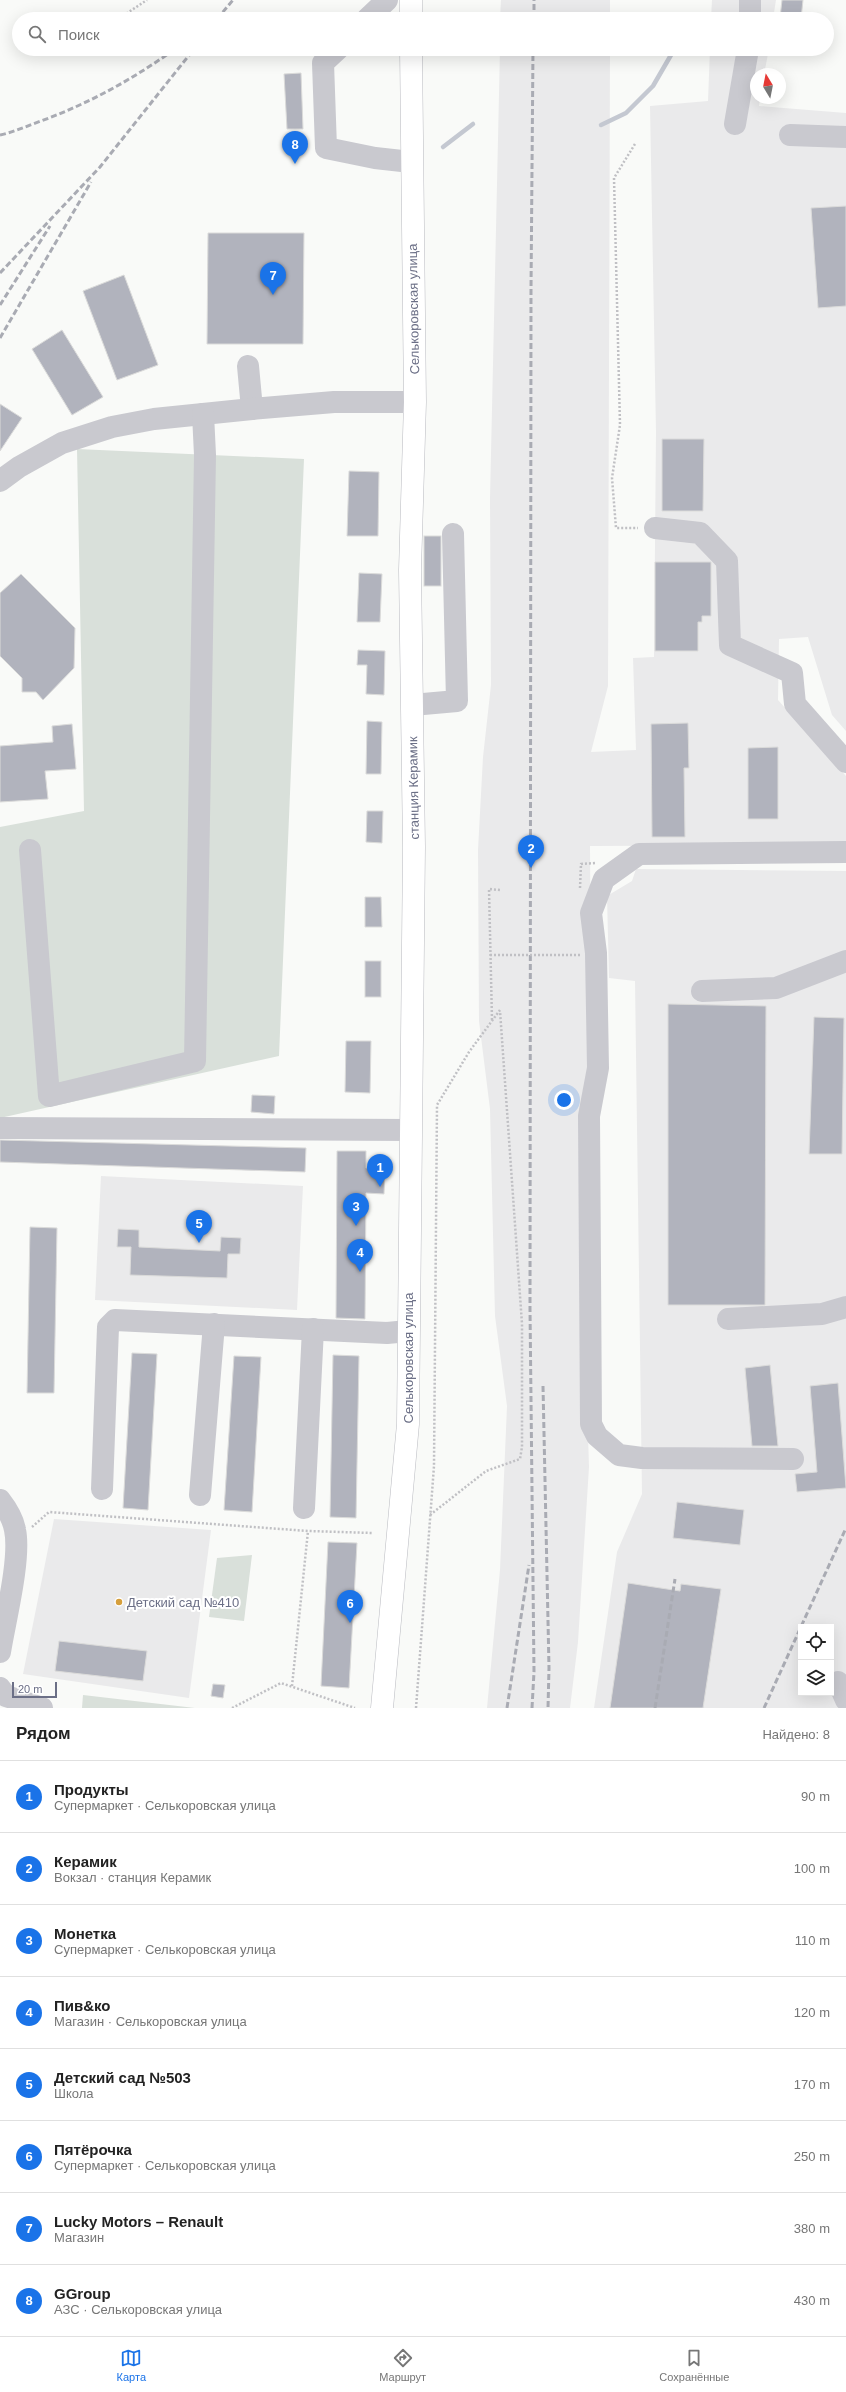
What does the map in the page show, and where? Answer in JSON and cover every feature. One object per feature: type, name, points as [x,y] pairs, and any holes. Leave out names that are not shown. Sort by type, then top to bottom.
[{"type":"main road","points":[[411,0],[411,12]]},
{"type":"main road","name":"Селькоровская улица","points":[[410,570],[415,402],[411,162],[411,56]]},
{"type":"main road","name":"станция Керамик","points":[[410,570],[414,847],[412,1007]]},
{"type":"main road","name":"Селькоровская улица","points":[[382,1708],[408,1424],[412,1007]]},
{"type":"street","points":[[374,12],[387,0]]},
{"type":"street","points":[[750,0],[750,12]]},
{"type":"street","points":[[331,56],[324,63],[326,148],[375,158],[411,162]]},
{"type":"street","points":[[735,124],[747,56]]},
{"type":"street","points":[[790,135],[846,137]]},
{"type":"street","points":[[248,366],[252,409]]},
{"type":"street","points":[[0,482],[19,467],[69,441],[112,427],[154,419],[334,402],[415,402]]},
{"type":"street","points":[[30,850],[49,1096],[195,1061],[205,454],[203,414]]},
{"type":"street","points":[[655,528],[700,533],[727,561],[730,645],[792,673],[796,704],[846,762]]},
{"type":"street","points":[[412,705],[457,701],[453,534]]},
{"type":"street","points":[[793,1459],[642,1458],[619,1455],[597,1436],[591,1424],[589,1116],[598,1068],[596,953],[591,913],[604,879],[639,854],[846,852]]},
{"type":"street","points":[[702,991],[776,988],[846,961]]},
{"type":"street","points":[[0,1128],[410,1130]]},
{"type":"street","points":[[728,1319],[822,1314],[846,1307]]},
{"type":"street","points":[[102,1489],[108,1326],[115,1320],[387,1333],[408,1331]]},
{"type":"street","points":[[200,1495],[214,1324]]},
{"type":"street","points":[[304,1508],[313,1329]]},
{"type":"street","points":[[0,1500],[8,1510],[15,1530],[16,1542],[16,1553],[0,1652]]},
{"type":"street","points":[[0,1688],[6,1696],[42,1708]]},
{"type":"path","points":[[129,12],[148,0]]},
{"type":"path","points":[[635,144],[614,178],[620,425],[612,478],[616,528],[655,528]]},
{"type":"path","points":[[492,1021],[489,890],[500,890]]},
{"type":"path","points":[[490,955],[580,955]]},
{"type":"path","points":[[416,1708],[430,1515],[434,1466],[437,1105],[469,1052],[500,1010],[522,1324],[522,1447],[520,1459],[486,1471],[430,1515]]},
{"type":"path","points":[[16,1542],[49,1512],[308,1531],[372,1533]]},
{"type":"path","points":[[292,1686],[308,1531]]},
{"type":"path","points":[[232,1708],[281,1683],[355,1708]]},
{"type":"shaded area","points":[[501,0],[610,0],[610,12],[500,12]]},
{"type":"shaded area","points":[[712,0],[776,0],[774,12],[711,12]]},
{"type":"shaded area","points":[[500,56],[610,56],[608,686],[591,752],[636,750],[633,658],[654,657],[656,432],[650,106],[708,101],[710,56],[768,56],[765,68],[750,68],[750,104],[846,113],[846,731],[832,715],[808,637],[779,639],[778,700],[846,776],[846,845],[590,846],[591,1000],[583,1275],[589,1467],[578,1642],[570,1708],[487,1708],[500,1570],[507,1406],[495,1316],[490,1109],[479,1021],[478,850],[483,757],[491,685],[490,499]]},
{"type":"shaded area","points":[[77,449],[304,459],[279,1056],[0,1118],[0,827],[84,811]]},
{"type":"shaded area","points":[[636,869],[846,871],[846,1708],[594,1708],[617,1552],[642,1494],[635,981],[609,978],[607,896],[632,881]]},
{"type":"shaded area","points":[[101,1176],[303,1186],[297,1310],[95,1300]]},
{"type":"shaded area","name":"Детский сад №410","points":[[54,1519],[211,1530],[189,1698],[23,1674]]},
{"type":"shaded area","points":[[252,1555],[244,1621],[209,1617],[217,1558]]},
{"type":"shaded area","points":[[83,1695],[195,1708],[82,1708]]},
{"type":"building","points":[[782,0],[803,0],[802,12],[781,12]]},
{"type":"building","points":[[301,73],[303,129],[287,129],[284,74]]},
{"type":"building","points":[[846,206],[846,306],[818,308],[811,208]]},
{"type":"building","points":[[208,233],[304,233],[303,344],[207,344]]},
{"type":"building","points":[[124,275],[158,365],[117,380],[83,291]]},
{"type":"building","points":[[62,330],[103,397],[72,415],[32,349]]},
{"type":"building","points":[[0,404],[22,418],[0,451]]},
{"type":"building","points":[[662,439],[704,439],[703,511],[662,511]]},
{"type":"building","points":[[349,471],[379,472],[378,536],[347,536]]},
{"type":"building","points":[[424,536],[441,536],[441,586],[424,586]]},
{"type":"building","points":[[655,562],[711,562],[711,616],[702,616],[702,622],[698,622],[698,651],[655,651]]},
{"type":"building","points":[[359,573],[382,574],[380,622],[357,622]]},
{"type":"building","points":[[21,574],[75,628],[74,668],[43,700],[36,692],[22,692],[22,678],[0,656],[0,593]]},
{"type":"building","points":[[358,650],[385,651],[384,695],[366,694],[367,665],[357,665]]},
{"type":"building","points":[[367,721],[382,722],[381,774],[366,774]]},
{"type":"building","points":[[688,723],[689,768],[684,768],[685,837],[652,837],[651,724]]},
{"type":"building","points":[[72,724],[76,769],[45,771],[48,799],[0,802],[0,746],[53,742],[52,726]]},
{"type":"building","points":[[778,747],[778,819],[748,819],[748,748]]},
{"type":"building","points":[[367,811],[383,811],[382,843],[366,842]]},
{"type":"building","points":[[365,897],[381,897],[382,927],[365,927]]},
{"type":"building","points":[[365,961],[381,961],[381,997],[365,997]]},
{"type":"building","points":[[668,1004],[766,1006],[765,1305],[668,1305]]},
{"type":"building","points":[[814,1017],[844,1018],[842,1154],[809,1154]]},
{"type":"building","points":[[346,1041],[371,1041],[370,1093],[345,1092]]},
{"type":"building","points":[[252,1095],[275,1096],[274,1114],[251,1112]]},
{"type":"building","points":[[0,1140],[306,1148],[305,1172],[0,1162]]},
{"type":"building","points":[[337,1151],[366,1151],[366,1168],[385,1168],[384,1194],[366,1193],[365,1319],[336,1318]]},
{"type":"building","points":[[30,1227],[57,1228],[54,1393],[27,1393]]},
{"type":"building","points":[[118,1229],[139,1230],[139,1247],[220,1251],[221,1237],[241,1238],[240,1254],[228,1254],[227,1278],[130,1275],[131,1247],[117,1247]]},
{"type":"building","points":[[132,1353],[157,1354],[148,1510],[123,1508]]},
{"type":"building","points":[[333,1355],[359,1356],[356,1518],[330,1517]]},
{"type":"building","points":[[234,1356],[261,1357],[252,1512],[224,1510]]},
{"type":"building","points":[[770,1365],[778,1446],[752,1446],[745,1368]]},
{"type":"building","points":[[838,1383],[846,1488],[797,1492],[795,1474],[817,1472],[810,1386]]},
{"type":"building","points":[[677,1502],[744,1510],[740,1545],[673,1538]]},
{"type":"building","points":[[328,1542],[357,1543],[349,1688],[321,1686]]},
{"type":"building","points":[[628,1583],[680,1591],[681,1584],[721,1589],[703,1708],[610,1708]]},
{"type":"building","points":[[59,1641],[147,1651],[143,1681],[55,1671]]},
{"type":"building","points":[[213,1684],[225,1685],[223,1698],[211,1696]]},
{"type":"waterway","points":[[601,125],[626,113],[653,86],[670,56]]},
{"type":"waterway","points":[[443,147],[473,124]]},
{"type":"railway","points":[[223,12],[233,0]]},
{"type":"railway","points":[[534,0],[534,12]]},
{"type":"railway","points":[[0,135],[15,131],[59,114],[111,90],[164,56]]},
{"type":"railway","points":[[0,273],[100,167],[188,56]]},
{"type":"railway","points":[[532,1708],[534,1672],[530,1309],[531,290],[533,56]]},
{"type":"railway","points":[[0,338],[91,182]]},
{"type":"railway","points":[[0,305],[50,226]]},
{"type":"railway","points":[[543,1386],[549,1668],[548,1708]]},
{"type":"railway","points":[[764,1708],[846,1528]]},
{"type":"railway","points":[[507,1708],[529,1565]]},
{"type":"railway","points":[[655,1708],[675,1579]]},
{"type":"place","name":"GGroup","points":[[295,164]]},
{"type":"place","name":"Lucky Motors – Renault","points":[[273,295]]},
{"type":"place","name":"Керамик","points":[[531,868]]},
{"type":"place","name":"Продукты","points":[[380,1187]]},
{"type":"place","name":"Монетка","points":[[356,1226]]},
{"type":"place","name":"Детский сад №503","points":[[199,1243]]},
{"type":"place","name":"Пив&ко","points":[[360,1272]]},
{"type":"place","name":"Детский сад №410","points":[[119,1602]]},
{"type":"place","name":"Пятёрочка","points":[[350,1623]]}]
